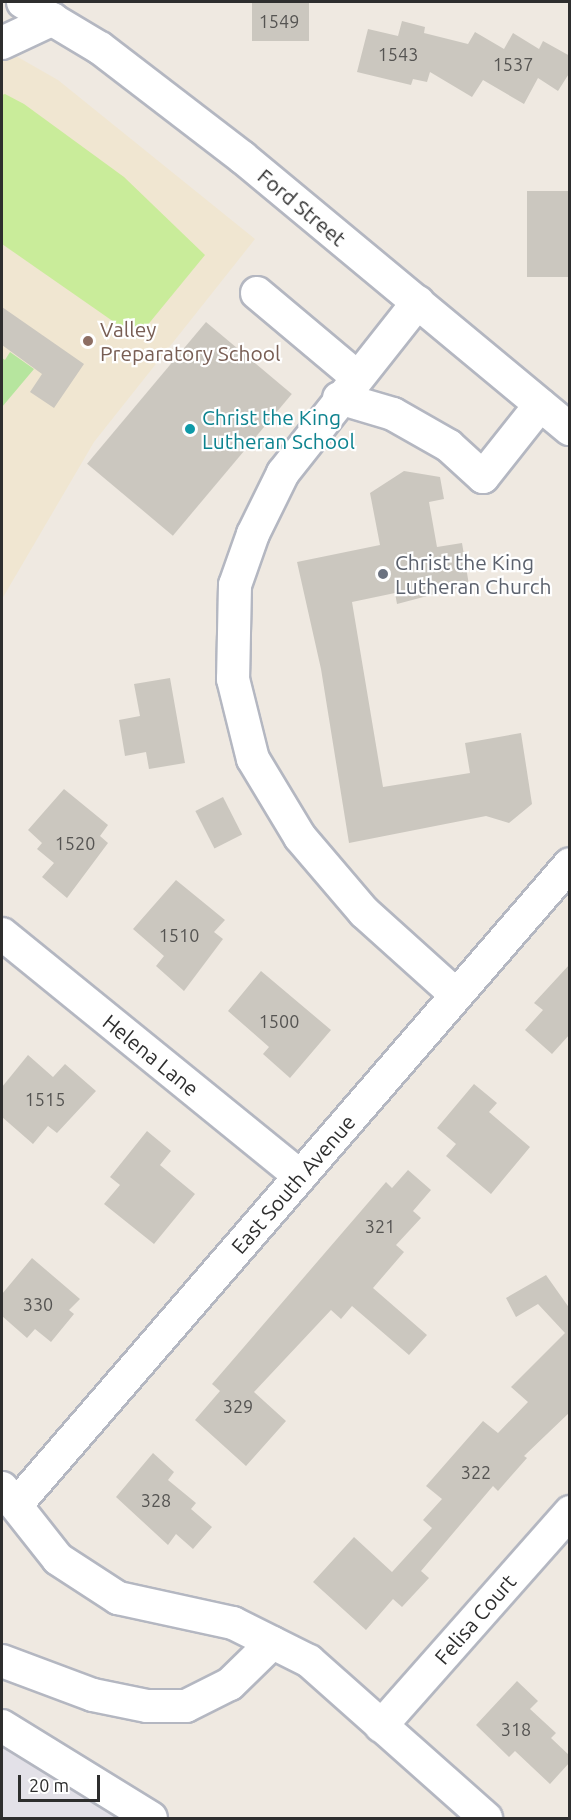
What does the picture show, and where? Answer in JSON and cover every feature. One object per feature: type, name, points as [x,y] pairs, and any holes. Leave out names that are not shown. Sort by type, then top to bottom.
[{"type":"street","name":"Ford Street","points":[[23,2],[100,48],[223,142],[570,429]]},
{"type":"street","points":[[2,36],[53,19]]},
{"type":"street","points":[[2,43],[53,19]]},
{"type":"street","points":[[256,293],[348,387],[450,446],[483,477],[540,405]]},
{"type":"street","points":[[418,302],[348,387],[282,473],[253,534],[235,585],[233,679],[253,759],[300,837],[363,912],[455,994]]},
{"type":"street","name":"East South Avenue","points":[[9,1496],[300,1176],[455,994],[570,864]]},
{"type":"street","name":"Helena Lane","points":[[2,934],[300,1176]]},
{"type":"street","points":[[9,1496],[58,1559],[118,1598],[233,1623],[309,1661],[486,1818]]},
{"type":"street","name":"Felisa Court","points":[[381,1726],[570,1512]]},
{"type":"street","points":[[2,1661],[93,1695],[147,1706],[186,1706],[230,1683],[272,1643]]},
{"type":"street","points":[[2,1726],[151,1818]]},
{"type":"shaded area","name":"Valley Preparatory School","points":[[2,48],[58,80],[255,239],[94,442],[2,599]]},
{"type":"shaded area","points":[[2,1708],[9,1714],[172,1818],[2,1818]]},
{"type":"green space","points":[[5,94],[24,104],[124,177],[205,255],[137,338],[2,244],[2,95]]},
{"type":"green space","points":[[10,352],[34,369],[2,407],[2,358],[5,360]]},
{"type":"building","points":[[252,2],[309,2],[309,41],[252,41]]},
{"type":"building","points":[[402,21],[425,27],[424,33],[468,44],[475,32],[504,49],[513,33],[539,49],[543,41],[570,56],[570,72],[558,91],[538,78],[524,104],[483,80],[472,97],[430,72],[427,82],[413,79],[411,85],[357,72],[368,29],[398,36]]},
{"type":"building","points":[[527,191],[570,191],[570,277],[527,277]]},
{"type":"building","points":[[2,307],[84,364],[54,408],[30,392],[42,374],[2,345]]},
{"type":"building","name":"Christ the King Lutheran School","points":[[206,322],[292,394],[173,536],[87,464]]},
{"type":"building","points":[[404,471],[440,477],[444,499],[429,502],[437,547],[462,543],[469,585],[397,604],[395,593],[352,602],[383,787],[470,773],[465,743],[521,733],[532,804],[509,823],[486,816],[349,843],[321,669],[297,562],[380,545],[370,493]]},
{"type":"building","points":[[170,678],[185,763],[149,769],[146,752],[125,756],[119,720],[140,716],[134,684]]},
{"type":"building","points":[[64,789],[108,825],[100,836],[108,843],[67,898],[42,877],[54,863],[37,849],[42,843],[28,830]]},
{"type":"building","points":[[223,797],[242,834],[214,848],[195,811]]},
{"type":"building","points":[[176,880],[225,920],[214,932],[223,939],[184,991],[156,966],[164,956],[133,929]]},
{"type":"building","points":[[570,964],[570,1034],[552,1054],[525,1030],[543,1010],[534,1003]]},
{"type":"building","points":[[261,971],[331,1030],[290,1078],[263,1054],[269,1047],[228,1011]]},
{"type":"building","points":[[28,1055],[53,1077],[65,1064],[96,1091],[57,1133],[48,1126],[33,1144],[2,1117],[2,1087]]},
{"type":"building","points":[[474,1084],[497,1103],[489,1112],[530,1147],[491,1194],[446,1156],[456,1144],[437,1128]]},
{"type":"building","points":[[147,1131],[171,1151],[160,1165],[195,1194],[154,1244],[104,1204],[120,1185],[110,1177]]},
{"type":"building","points":[[408,1170],[431,1190],[413,1211],[421,1218],[396,1245],[404,1252],[373,1288],[427,1335],[409,1355],[352,1306],[341,1319],[331,1310],[254,1392],[286,1421],[246,1466],[195,1420],[220,1391],[212,1384],[386,1182],[392,1188]]},
{"type":"building","points":[[32,1258],[80,1299],[69,1310],[74,1314],[51,1342],[35,1329],[27,1338],[2,1316],[2,1294]]},
{"type":"building","points":[[546,1275],[570,1309],[570,1412],[524,1456],[527,1458],[498,1491],[493,1486],[421,1571],[429,1578],[402,1607],[393,1599],[366,1630],[313,1582],[354,1537],[392,1572],[432,1528],[423,1520],[442,1499],[426,1486],[483,1421],[498,1433],[528,1402],[511,1387],[565,1333],[538,1304],[516,1317],[506,1298]]},
{"type":"building","points":[[153,1453],[174,1472],[168,1480],[196,1503],[191,1509],[212,1527],[193,1549],[176,1534],[168,1545],[116,1497]]},
{"type":"building","points":[[517,1681],[538,1701],[530,1709],[556,1733],[551,1738],[570,1756],[570,1762],[550,1784],[515,1751],[509,1757],[476,1725]]},
{"type":"place","name":"Valley Preparatory School","points":[[88,341]]},
{"type":"place","name":"Christ the King Lutheran School","points":[[190,429]]},
{"type":"place","name":"Christ the King Lutheran Church","points":[[383,574]]}]
